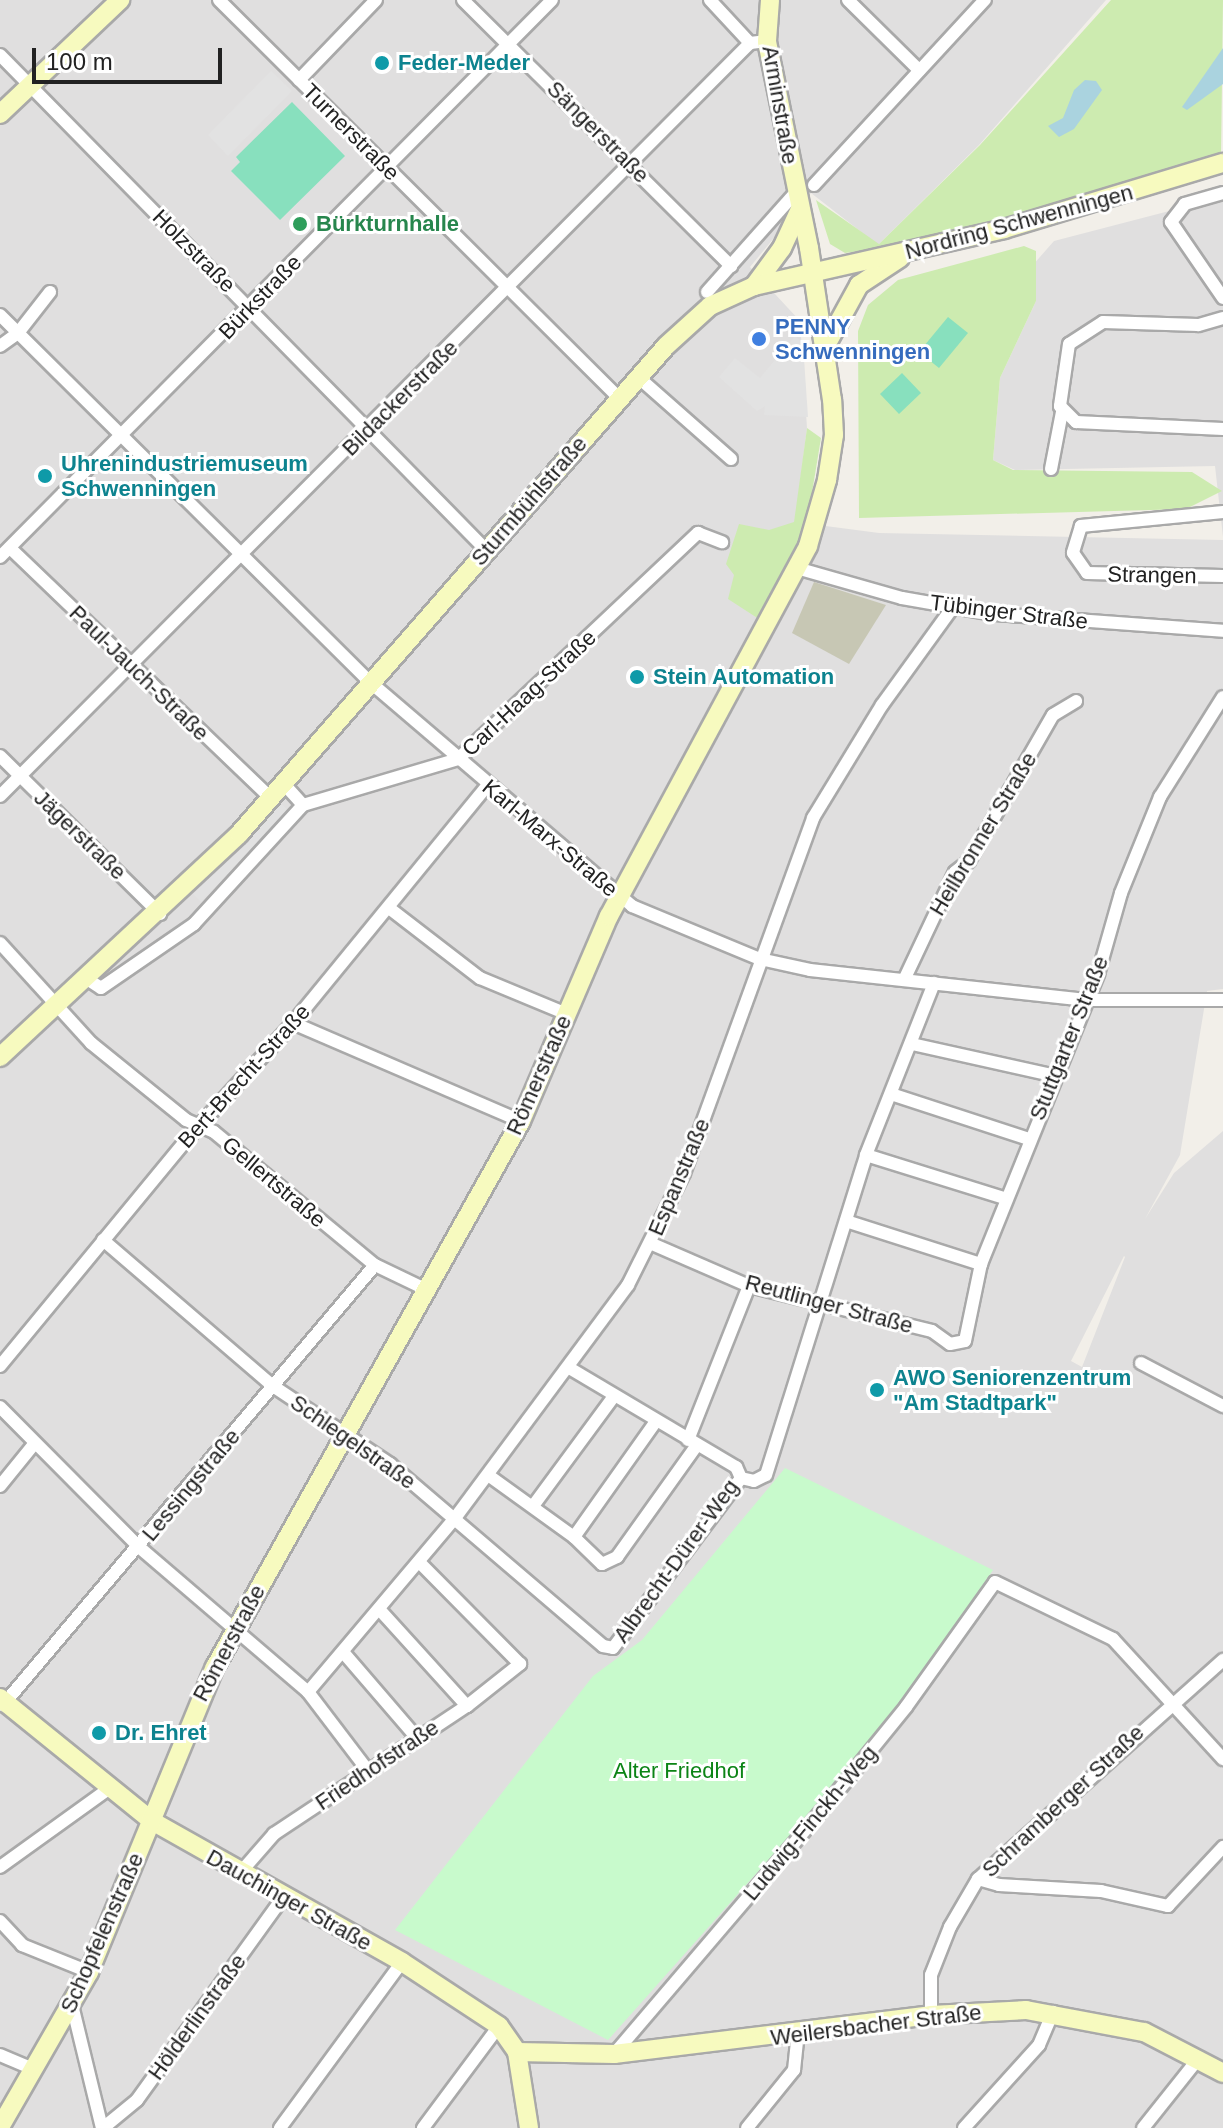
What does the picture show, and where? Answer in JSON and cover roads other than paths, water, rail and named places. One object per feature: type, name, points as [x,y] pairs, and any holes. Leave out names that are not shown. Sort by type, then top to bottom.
[{"type":"street","points":[[0,114],[120,0]]},
{"type":"street","name":"Turnerstraße","points":[[219,0],[619,398]]},
{"type":"street","points":[[299,80],[376,0]]},
{"type":"street","name":"Sängerstraße","points":[[463,0],[731,266]]},
{"type":"street","name":"Bürkstraße","points":[[5,553],[552,0]]},
{"type":"street","points":[[710,0],[758,42]]},
{"type":"street","name":"Arminstraße","points":[[770,0],[758,42],[798,200],[812,273]]},
{"type":"street","points":[[848,0],[919,70]]},
{"type":"street","points":[[814,185],[985,0]]},
{"type":"street","name":"Bildackerstraße","points":[[0,796],[510,289],[630,164],[758,42]]},
{"type":"street","name":"Holzstraße","points":[[0,55],[487,551]]},
{"type":"street","name":"Nordring Schwenningen","points":[[812,273],[905,254],[1223,163]]},
{"type":"street","points":[[1223,193],[1185,204],[1171,222],[1223,298]]},
{"type":"street","points":[[707,292],[798,200]]},
{"type":"street","points":[[754,286],[782,248],[798,200]]},
{"type":"street","points":[[824,349],[859,285],[905,254]]},
{"type":"street","name":"Sturmbühlstraße","points":[[0,1057],[84,977],[160,914],[276,790],[619,398],[710,306],[754,286],[812,273]]},
{"type":"street","name":"Römerstraße","points":[[152,1821],[194,1709],[234,1630],[521,1121],[619,898],[704,733],[800,569],[810,541],[834,435],[812,273]]},
{"type":"street","points":[[0,346],[18,333],[50,292]]},
{"type":"street","name":"Karl-Marx-Straße","points":[[0,315],[240,557],[370,682],[619,898],[760,959],[904,980],[1086,1000],[1223,1000]]},
{"type":"street","points":[[1051,469],[1065,415],[1066,351],[1074,339],[1103,322],[1198,325],[1223,318]]},
{"type":"street","points":[[638,377],[731,459]]},
{"type":"street","points":[[1065,415],[1223,429]]},
{"type":"street","name":"Strangen","points":[[1223,512],[1081,526],[1073,553],[1087,573],[1223,576]]},
{"type":"street","name":"Carl-Haag-Straße","points":[[303,805],[458,759],[698,533],[722,542]]},
{"type":"street","name":"Paul-Jauch-Straße","points":[[5,553],[276,790]]},
{"type":"street","name":"Tübinger Straße","points":[[800,569],[839,583],[953,607],[1223,631]]},
{"type":"street","name":"Espanstraße","points":[[308,1692],[455,1518],[569,1368],[652,1244],[684,1173],[813,818],[882,705],[953,607]]},
{"type":"street","name":"Stuttgarter Straße","points":[[960,1345],[969,1332],[981,1264],[1004,1198],[1086,1000],[1121,893],[1160,797],[1223,697]]},
{"type":"street","name":"Heilbronner Straße","points":[[904,980],[955,872],[969,861],[1053,715],[1076,701]]},
{"type":"street","name":"Jägerstraße","points":[[0,756],[160,914]]},
{"type":"street","name":"Bert-Brecht-Straße","points":[[0,1366],[96,1256],[103,1240],[188,1138],[203,1127],[293,1023],[488,785]]},
{"type":"street","points":[[84,977],[101,988],[194,924],[303,805],[276,790]]},
{"type":"street","points":[[389,908],[480,978],[567,1014]]},
{"type":"street","name":"Gellertstraße","points":[[0,943],[91,1043],[203,1127],[375,1265],[425,1289]]},
{"type":"street","points":[[741,1478],[754,1481],[766,1475],[866,1155],[934,983]]},
{"type":"street","points":[[293,1023],[521,1121]]},
{"type":"street","points":[[912,1044],[1056,1076]]},
{"type":"street","points":[[891,1094],[1029,1139]]},
{"type":"street","points":[[866,1155],[1004,1198]]},
{"type":"street","points":[[846,1221],[981,1264]]},
{"type":"street","name":"Schlegelstraße","points":[[103,1240],[273,1386],[390,1464],[603,1646]]},
{"type":"street","name":"Reutlinger Straße","points":[[652,1244],[749,1286],[932,1331],[960,1345]]},
{"type":"street","name":"Lessingstraße","points":[[2,1703],[139,1547],[375,1265]]},
{"type":"street","points":[[488,1475],[574,1537],[602,1564],[617,1557],[693,1443],[749,1286]]},
{"type":"street","points":[[1141,1363],[1223,1406]]},
{"type":"street","name":"Albrecht-Dürer-Weg","points":[[569,1368],[736,1467],[741,1478],[613,1648],[603,1646]]},
{"type":"street","points":[[533,1506],[614,1396]]},
{"type":"street","points":[[0,1407],[139,1547],[308,1692],[369,1772]]},
{"type":"street","points":[[574,1537],[656,1421]]},
{"type":"street","points":[[0,1486],[35,1443]]},
{"type":"street","name":"Friedhofstraße","points":[[240,1873],[274,1834],[467,1706],[520,1664],[419,1562]]},
{"type":"street","name":"Ludwig-Finckh-Weg","points":[[614,2054],[827,1805],[906,1707],[995,1582],[1113,1639],[1169,1703]]},
{"type":"street","points":[[379,1609],[467,1706]]},
{"type":"street","points":[[343,1652],[416,1737]]},
{"type":"street","name":"Schramberger Straße","points":[[931,2015],[931,1975],[950,1927],[978,1879],[1169,1703],[1223,1660]]},
{"type":"street","name":"Dauchinger Straße","points":[[2,1703],[152,1821],[282,1899],[402,1962],[499,2026],[517,2052],[529,2128]]},
{"type":"street","points":[[1169,1703],[1223,1759]]},
{"type":"street","points":[[0,1867],[110,1788]]},
{"type":"street","name":"Schopfelenstraße","points":[[0,2127],[89,1972],[152,1821]]},
{"type":"street","points":[[978,1879],[999,1885],[1101,1891],[1168,1906],[1223,1847]]},
{"type":"street","name":"Hölderlinstraße","points":[[102,2128],[137,2100],[282,1899]]},
{"type":"street","points":[[0,1921],[22,1945],[89,1972]]},
{"type":"street","points":[[280,2128],[402,1962]]},
{"type":"street","points":[[72,2005],[102,2128]]},
{"type":"street","points":[[964,2128],[1039,2045],[1053,2012]]},
{"type":"street","name":"Weilersbacher Straße","points":[[517,2052],[614,2054],[798,2034],[931,2015],[1053,2012],[1144,2032],[1223,2073]]},
{"type":"street","points":[[423,2128],[499,2026]]},
{"type":"street","points":[[747,2128],[794,2070],[798,2034]]},
{"type":"street","points":[[0,2055],[33,2069]]},
{"type":"street","points":[[1143,2128],[1198,2059]]},
{"type":"water","points":[[1223,48],[1223,84],[1187,110],[1182,107]]},
{"type":"water","points":[[1085,80],[1096,81],[1102,90],[1074,129],[1059,137],[1048,126],[1063,118],[1074,90]]},
{"type":"place","name":"Feder-Meder","points":[[382,63]]},
{"type":"place","name":"Bürkturnhalle","points":[[300,224]]},
{"type":"place","name":"PENNY Schwenningen","points":[[759,339]]},
{"type":"place","name":"Uhrenindustriemuseum Schwenningen","points":[[45,476]]},
{"type":"place","name":"Stein Automation","points":[[637,677]]},
{"type":"place","name":"AWO Seniorenzentrum \"Am Stadtpark\"","points":[[877,1390]]},
{"type":"place","name":"Dr. Ehret","points":[[99,1733]]},
{"type":"park label","name":"Alter Friedhof","points":[[679,1771]]}]
